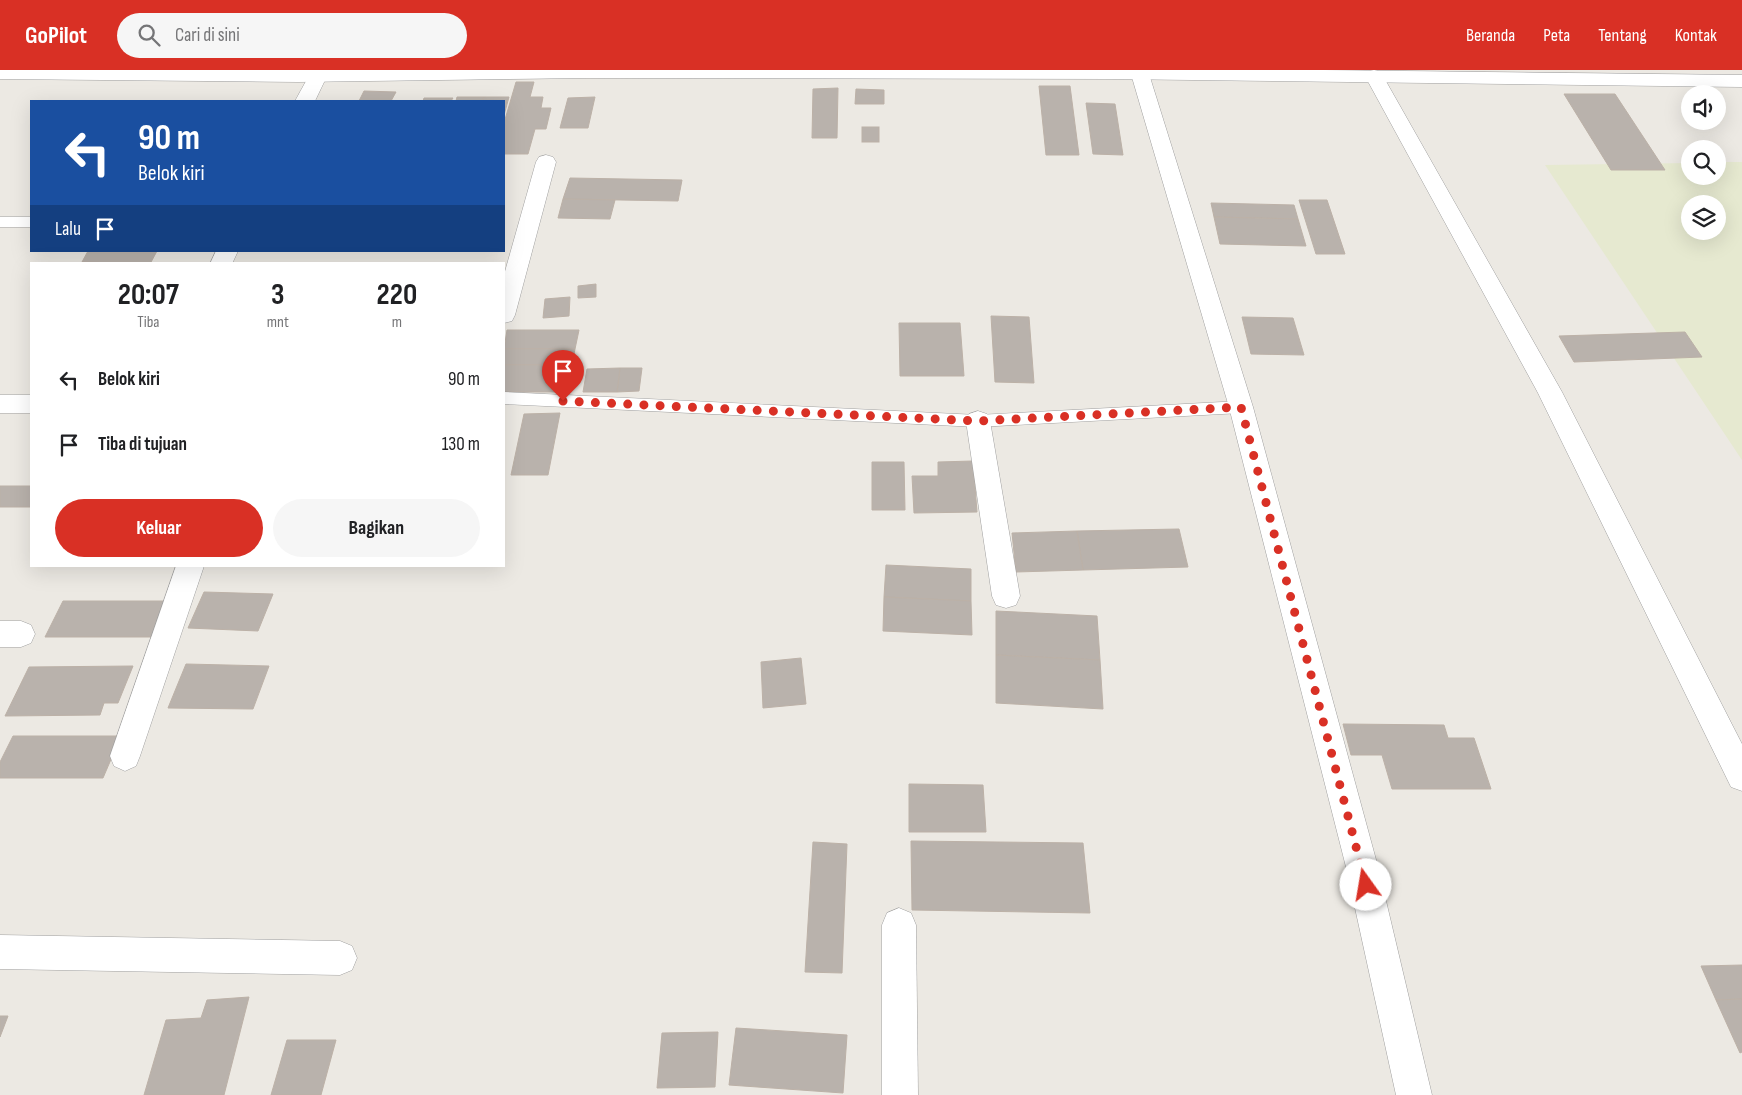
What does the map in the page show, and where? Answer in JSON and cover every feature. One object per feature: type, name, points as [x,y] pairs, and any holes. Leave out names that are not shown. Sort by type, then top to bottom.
[{"type":"street","points":[[0,73],[1112,72],[1140,74],[1742,81]]},
{"type":"street","points":[[305,100],[306,74]]},
{"type":"street","points":[[1140,74],[1241,407],[1362,867],[1414,1095]]},
{"type":"street","points":[[1374,76],[1550,392],[1742,776]]},
{"type":"street","points":[[505,312],[546,162]]},
{"type":"street","points":[[0,404],[30,404]]},
{"type":"street","points":[[978,421],[1006,596]]},
{"type":"street","points":[[125,756],[190,567]]},
{"type":"street","points":[[899,925],[900,1095]]},
{"type":"street","points":[[0,952],[340,958]]},
{"type":"lane","points":[[0,222],[30,222]]},
{"type":"lane","points":[[505,398],[978,421],[1241,407]]},
{"type":"green space","points":[[1726,162],[1742,162],[1742,460],[1545,165],[1681,163],[1681,185],[1726,185]]},
{"type":"building","points":[[516,82],[534,82],[530,97],[543,97],[541,108],[551,108],[546,129],[535,129],[528,154],[505,154],[505,120]]},
{"type":"building","points":[[1039,86],[1070,86],[1079,155],[1046,155]]},
{"type":"building","points":[[838,88],[837,138],[812,138],[813,89]]},
{"type":"building","points":[[856,89],[884,90],[884,104],[855,104]]},
{"type":"building","points":[[364,91],[396,92],[392,100],[360,100]]},
{"type":"building","points":[[1564,94],[1615,94],[1665,170],[1611,170]]},
{"type":"building","points":[[457,97],[484,97],[482,100],[456,100]]},
{"type":"building","points":[[484,97],[509,97],[505,111],[505,100],[482,100]]},
{"type":"building","points":[[595,97],[588,128],[560,128],[568,98]]},
{"type":"building","points":[[424,98],[453,98],[452,100],[423,100]]},
{"type":"building","points":[[1086,103],[1115,104],[1123,155],[1093,154]]},
{"type":"building","points":[[862,127],[879,127],[879,142],[862,142]]},
{"type":"building","points":[[570,178],[682,180],[678,201],[563,199]]},
{"type":"building","points":[[563,199],[615,200],[610,219],[558,218]]},
{"type":"building","points":[[1299,200],[1327,200],[1345,254],[1316,254]]},
{"type":"building","points":[[1211,203],[1294,205],[1298,219],[1214,217]]},
{"type":"building","points":[[1214,217],[1298,219],[1306,246],[1220,244]]},
{"type":"building","points":[[87,252],[156,252],[151,262],[82,262]]},
{"type":"building","points":[[596,284],[596,297],[578,298],[578,286]]},
{"type":"building","points":[[570,297],[569,316],[543,318],[545,299]]},
{"type":"building","points":[[991,316],[1029,317],[1034,383],[995,382]]},
{"type":"building","points":[[1242,317],[1293,318],[1304,355],[1251,354]]},
{"type":"building","points":[[899,323],[960,323],[964,376],[900,376]]},
{"type":"building","points":[[507,330],[579,330],[575,349],[505,349]]},
{"type":"building","points":[[1685,332],[1702,357],[1574,362],[1559,336]]},
{"type":"building","points":[[505,349],[575,349],[572,365],[505,365]]},
{"type":"building","points":[[505,365],[572,365],[567,392],[505,392]]},
{"type":"building","points":[[620,368],[642,368],[639,391],[617,392]]},
{"type":"building","points":[[620,368],[617,392],[583,392],[587,369]]},
{"type":"building","points":[[560,413],[548,475],[511,475],[524,414]]},
{"type":"building","points":[[973,461],[977,512],[914,513],[912,476],[938,476],[938,462]]},
{"type":"building","points":[[872,462],[904,462],[905,510],[872,510]]},
{"type":"building","points":[[0,486],[30,486],[30,507],[0,507]]},
{"type":"building","points":[[1179,529],[1188,567],[1083,570],[1077,531]]},
{"type":"building","points":[[1077,531],[1083,570],[1016,572],[1012,533]]},
{"type":"building","points":[[886,565],[971,569],[971,601],[884,597]]},
{"type":"building","points":[[204,592],[273,594],[258,631],[188,628]]},
{"type":"building","points":[[884,597],[971,601],[972,635],[883,631]]},
{"type":"building","points":[[63,601],[170,601],[154,637],[45,637]]},
{"type":"building","points":[[996,611],[1097,616],[1100,660],[996,655]]},
{"type":"building","points":[[996,655],[1100,660],[1103,709],[996,703]]},
{"type":"building","points":[[801,658],[806,704],[763,708],[761,662]]},
{"type":"building","points":[[186,664],[269,666],[253,709],[168,708]]},
{"type":"building","points":[[133,666],[118,703],[104,703],[100,715],[5,716],[29,667]]},
{"type":"building","points":[[1343,724],[1444,725],[1448,738],[1474,738],[1491,789],[1392,789],[1382,755],[1351,755]]},
{"type":"building","points":[[13,736],[121,736],[103,778],[0,778],[0,762]]},
{"type":"building","points":[[909,784],[983,785],[986,832],[909,832]]},
{"type":"building","points":[[911,841],[1083,843],[1090,913],[912,910]]},
{"type":"building","points":[[813,842],[847,844],[842,973],[805,972]]},
{"type":"building","points":[[1742,965],[1742,999],[1716,1000],[1701,966]]},
{"type":"building","points":[[249,997],[224,1095],[144,1095],[166,1020],[201,1018],[207,1000]]},
{"type":"building","points":[[1742,999],[1742,1052],[1740,1053],[1716,1000]]},
{"type":"building","points":[[0,1016],[8,1016],[0,1037]]},
{"type":"building","points":[[736,1028],[847,1035],[843,1093],[729,1085]]},
{"type":"building","points":[[718,1032],[715,1087],[657,1088],[662,1033]]},
{"type":"building","points":[[287,1040],[336,1040],[321,1095],[271,1095]]},
{"type":"route","points":[[563,401],[978,421],[1241,407],[1366,885]]}]
